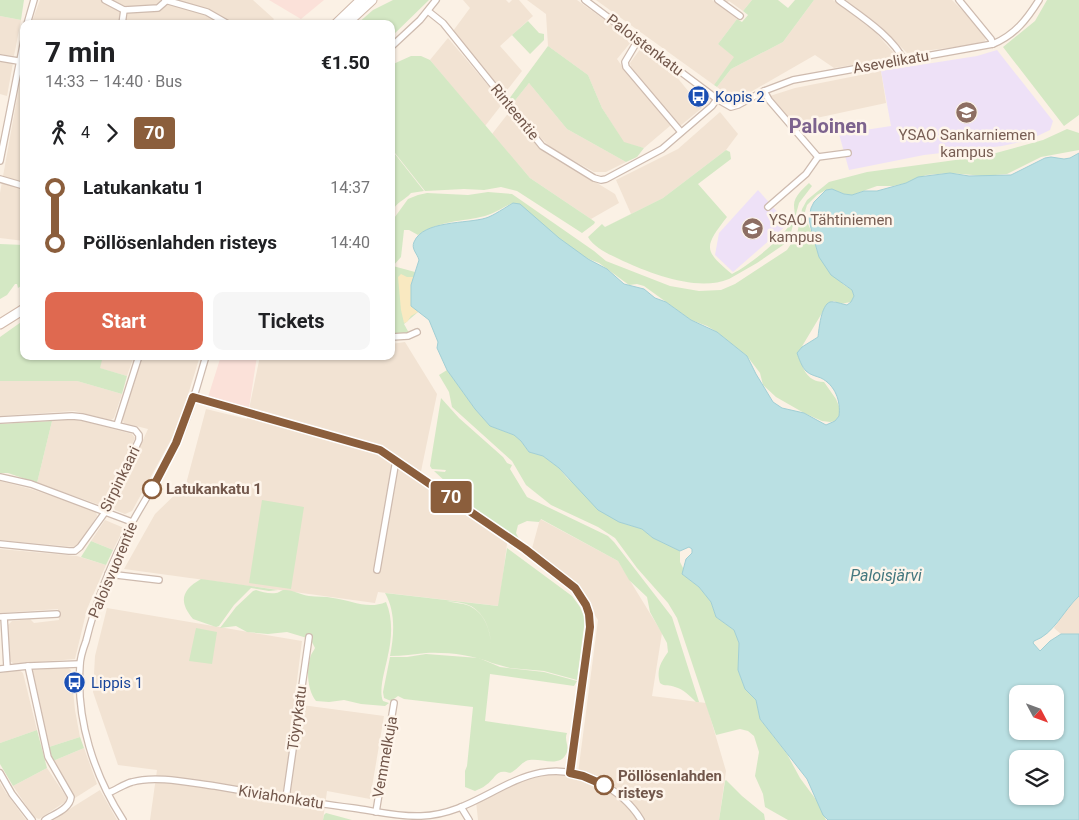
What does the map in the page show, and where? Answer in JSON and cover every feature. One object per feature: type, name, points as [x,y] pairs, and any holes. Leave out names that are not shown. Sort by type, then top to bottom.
[{"type":"main road","points":[[340,20],[361,0]]},
{"type":"main road","points":[[350,20],[372,0]]},
{"type":"main road","points":[[0,324],[20,312]]},
{"type":"street","points":[[28,20],[34,0]]},
{"type":"street","points":[[106,0],[124,10],[158,8],[164,5],[166,0],[207,12],[221,20]]},
{"type":"street","points":[[395,43],[413,27],[436,0]]},
{"type":"street","name":"Paloistenkatu","points":[[585,0],[717,100],[731,107]]},
{"type":"street","points":[[718,0],[740,16]]},
{"type":"street","points":[[839,0],[881,32],[899,52],[904,61]]},
{"type":"street","points":[[959,0],[986,31],[993,44]]},
{"type":"street","name":"Asevelikatu","points":[[731,107],[787,81],[993,44],[1021,26],[1039,0]]},
{"type":"street","points":[[123,20],[124,10]]},
{"type":"street","name":"Rinteentie","points":[[428,11],[443,23],[542,146],[594,178],[606,179],[652,156],[717,100]]},
{"type":"street","points":[[638,40],[625,62],[626,67],[681,132]]},
{"type":"street","points":[[0,58],[20,62]]},
{"type":"street","points":[[0,161],[20,71]]},
{"type":"street","points":[[764,91],[769,100],[818,157]]},
{"type":"street","points":[[768,207],[806,174],[818,157],[848,153]]},
{"type":"street","points":[[0,179],[20,185]]},
{"type":"street","points":[[395,337],[408,336],[416,332]]},
{"type":"street","points":[[117,425],[138,360]]},
{"type":"street","name":"Paloisvuorentie","points":[[123,820],[94,762],[87,736],[80,694],[80,664],[93,612],[108,574],[132,522],[176,443],[205,360]]},
{"type":"street","points":[[193,397],[380,450],[525,549],[575,588],[586,605],[590,627],[570,773]]},
{"type":"street","name":"Sirpinkaari","points":[[0,420],[72,416],[117,425],[138,432],[138,440],[106,511],[75,551],[0,544]]},
{"type":"street","points":[[376,570],[396,460]]},
{"type":"street","points":[[0,477],[32,484],[132,522]]},
{"type":"street","points":[[108,574],[159,580]]},
{"type":"street","points":[[57,614],[2,617],[3,668],[80,664]]},
{"type":"street","name":"Töyrykatu","points":[[286,798],[309,637]]},
{"type":"street","points":[[28,666],[48,757],[71,797],[68,806],[45,820]]},
{"type":"street","name":"Vemmelkuja","points":[[376,812],[394,703]]},
{"type":"street","name":"Kiviahonkatu","points":[[108,793],[131,782],[153,780],[192,783],[376,812],[423,816],[461,807],[527,775],[550,771],[570,773],[596,780],[618,793],[641,820]]},
{"type":"street","points":[[0,773],[12,794],[32,820]]},
{"type":"street","points":[[461,807],[469,820]]},
{"type":"shaded area","points":[[40,0],[253,0],[274,19],[273,20],[32,20]]},
{"type":"shaded area","points":[[269,0],[324,0],[301,19]]},
{"type":"shaded area","points":[[463,0],[506,0],[509,3],[512,0],[519,0],[533,16],[500,46],[522,71],[504,94],[453,31],[470,8]]},
{"type":"shaded area","points":[[527,0],[577,0],[631,39],[631,42],[617,59],[671,125],[644,148],[624,143],[602,108],[588,75],[548,46],[546,14]]},
{"type":"shaded area","points":[[596,0],[712,0],[737,19],[718,44],[735,57],[714,85]]},
{"type":"shaded area","points":[[724,0],[752,0],[743,11],[729,1],[727,3]]},
{"type":"shaded area","points":[[814,0],[833,0],[875,32],[895,54],[894,58],[834,68],[815,55],[735,101],[717,87],[731,69],[783,42]]},
{"type":"shaded area","points":[[846,0],[952,0],[986,38],[985,41],[972,45],[907,53],[880,26]]},
{"type":"shaded area","points":[[0,16],[21,20],[14,56],[0,54]]},
{"type":"shaded area","points":[[448,38],[503,103],[485,126],[430,60]]},
{"type":"shaded area","points":[[641,48],[671,70],[702,108],[680,126],[631,67],[630,63]]},
{"type":"shaded area","name":"YSAO Sankarniemen kampus","points":[[997,50],[1053,121],[1050,130],[1029,140],[1002,146],[924,155],[849,170],[839,134],[891,126],[881,71],[977,56]]},
{"type":"shaded area","points":[[0,60],[13,63],[7,96],[0,94]]},
{"type":"shaded area","points":[[881,71],[886,103],[793,123],[770,96],[795,88]]},
{"type":"shaded area","points":[[20,81],[20,240],[0,238],[0,193]]},
{"type":"shaded area","points":[[529,83],[567,129],[626,162],[606,172],[594,172],[551,148],[538,135],[513,103]]},
{"type":"shaded area","points":[[510,111],[538,147],[615,194],[619,203],[591,219],[530,178],[492,134]]},
{"type":"shaded area","points":[[720,112],[738,134],[726,150],[663,198],[631,214],[616,180],[678,149]]},
{"type":"shaded area","name":"YSAO Tähtiniemen kampus","points":[[758,190],[788,224],[733,272],[715,255],[719,233]]},
{"type":"shaded area","points":[[405,342],[437,394],[419,481],[508,536],[499,606],[378,592],[375,603],[124,569],[155,514],[186,484],[206,409],[247,419],[259,360],[395,360],[395,343]]},
{"type":"shaded area","points":[[102,360],[133,360],[127,376],[99,368]]},
{"type":"shaded area","points":[[141,360],[199,360],[178,427],[132,511],[125,514],[115,510],[113,505],[148,429],[124,423],[122,419]]},
{"type":"shaded area","points":[[220,360],[256,360],[249,408],[208,397]]},
{"type":"shaded area","points":[[0,381],[77,381],[122,394],[114,418],[111,420],[74,411],[0,416]]},
{"type":"shaded area","points":[[75,419],[132,434],[135,438],[106,503],[100,505],[37,483],[52,421]]},
{"type":"shaded area","points":[[0,481],[31,489],[96,511],[97,516],[78,545],[74,547],[0,540]]},
{"type":"shaded area","points":[[540,519],[618,561],[662,633],[652,696],[706,703],[726,771],[719,820],[478,820],[476,801],[513,780],[552,769],[578,773],[598,620],[579,590],[531,552]]},
{"type":"shaded area","points":[[105,520],[124,528],[113,550],[91,541]]},
{"type":"shaded area","points":[[0,549],[77,556],[106,565],[87,609],[75,659],[14,664],[9,660],[8,625],[12,621],[30,619],[34,623],[59,620],[58,609],[0,613]]},
{"type":"shaded area","points":[[1079,596],[1079,634],[1061,634],[1054,628]]},
{"type":"shaded area","points":[[107,608],[302,641],[294,704],[384,716],[370,799],[327,791],[323,820],[150,820],[157,770],[118,765],[93,692],[95,656]]},
{"type":"shaded area","points":[[68,668],[71,670],[80,737],[49,747],[31,670]]},
{"type":"shaded area","points":[[19,670],[23,673],[37,730],[0,743],[0,673]]},
{"type":"shaded area","points":[[84,748],[97,784],[75,798],[53,761]]},
{"type":"shaded area","points":[[47,768],[67,798],[65,802],[39,819],[34,817],[13,786]]},
{"type":"shaded area","points":[[0,783],[6,793],[26,820],[0,820]]},
{"type":"shaded area","points":[[100,790],[117,820],[52,820]]},
{"type":"green space","points":[[0,0],[24,0],[21,20],[0,16]]},
{"type":"green space","points":[[393,0],[429,0],[395,33],[395,20],[362,20],[373,10]]},
{"type":"green space","points":[[752,0],[778,0],[788,8],[795,0],[814,0],[783,42],[731,69],[717,87],[714,85],[734,57],[718,44],[737,19],[742,22],[748,15],[743,11]]},
{"type":"green space","points":[[1047,0],[1079,0],[1079,115],[1064,126],[1003,47],[1035,21]]},
{"type":"green space","points":[[528,21],[539,33],[544,34],[544,40],[530,54],[512,35]]},
{"type":"green space","points":[[548,46],[588,75],[602,108],[624,142],[644,148],[637,157],[626,162],[567,129],[529,83],[513,103],[509,99]]},
{"type":"green space","points":[[411,56],[421,56],[430,60],[530,178],[591,219],[595,222],[594,224],[582,233],[517,191],[501,187],[484,190],[425,191],[395,153],[395,63]]},
{"type":"green space","points":[[1067,129],[1079,133],[1079,150],[1041,157],[1007,174],[984,176],[950,173],[926,175],[906,183],[893,186],[877,186],[852,195],[832,189],[826,190],[817,195],[807,205],[804,215],[819,257],[844,285],[852,290],[854,296],[851,302],[840,304],[834,301],[828,303],[798,353],[803,368],[809,376],[824,382],[836,399],[840,409],[839,416],[835,421],[830,422],[822,421],[804,413],[776,397],[763,385],[760,373],[747,356],[717,332],[691,320],[644,286],[637,284],[629,285],[599,263],[584,257],[513,203],[489,215],[443,224],[418,235],[409,230],[404,230],[401,257],[395,264],[395,217],[408,199],[427,193],[468,195],[488,192],[512,194],[606,261],[670,286],[699,291],[721,290],[735,284],[787,250],[797,235],[802,209],[807,200],[829,182],[867,172],[985,156],[1043,140]]},
{"type":"green space","points":[[726,150],[730,152],[731,159],[698,184],[727,217],[714,235],[710,248],[716,259],[732,274],[757,258],[782,235],[794,218],[794,202],[797,195],[809,183],[812,186],[799,203],[790,236],[786,243],[757,263],[729,279],[717,282],[703,283],[675,280],[647,271],[608,254],[588,237],[602,224],[605,227],[663,198]]},
{"type":"green space","points":[[395,154],[424,191],[411,193],[395,207]]},
{"type":"green space","points":[[0,244],[20,245],[20,287],[18,288],[17,284],[15,284],[7,295],[0,299]]},
{"type":"green space","points":[[395,267],[415,272],[411,285],[411,306],[418,312],[404,324],[409,333],[395,333]]},
{"type":"green space","points":[[20,323],[20,360],[102,360],[100,368],[127,376],[122,394],[77,381],[0,381],[0,337]]},
{"type":"green space","points":[[447,370],[475,409],[490,426],[514,435],[529,452],[543,456],[619,522],[642,529],[653,538],[680,551],[680,562],[684,570],[682,574],[699,587],[711,602],[716,617],[734,630],[739,643],[738,670],[745,689],[756,700],[760,719],[787,754],[800,778],[817,801],[826,820],[788,820],[765,807],[763,794],[755,776],[759,752],[754,736],[748,731],[740,729],[716,735],[677,618],[668,603],[637,568],[615,538],[598,527],[551,505],[526,485],[512,461],[452,407],[449,392],[439,375]]},
{"type":"green space","points":[[441,398],[459,418],[503,457],[507,463],[512,465],[510,469],[527,497],[608,536],[614,542],[672,617],[699,702],[696,702],[681,689],[660,683],[659,670],[668,652],[667,643],[650,612],[647,597],[629,580],[618,561],[541,519],[539,522],[527,521],[518,525],[516,533],[521,543],[483,516],[434,471],[445,472],[446,470],[432,469],[430,466]]},
{"type":"green space","points":[[52,421],[37,483],[8,473],[0,473],[0,424]]},
{"type":"green space","points":[[262,500],[304,507],[291,589],[249,583]]},
{"type":"green space","points":[[91,541],[113,550],[106,565],[81,557]]},
{"type":"green space","points":[[507,548],[572,596],[580,607],[585,619],[577,680],[544,671],[510,668],[468,656],[442,653],[390,656],[393,624],[389,600],[385,593],[498,606]],"holes":[[[447,601],[471,606],[480,613],[484,619],[470,606]]]},
{"type":"green space","points":[[201,579],[278,590],[269,591],[251,588],[234,605],[219,626],[216,627],[193,619],[185,607],[184,596],[186,592]]},
{"type":"green space","points":[[256,590],[277,593],[283,590],[290,590],[309,596],[330,597],[366,605],[386,602],[391,621],[391,635],[381,691],[383,701],[389,703],[385,706],[344,700],[316,701],[308,679],[309,660],[315,648],[310,634],[307,638],[287,632],[268,634],[247,632],[236,626],[220,628],[236,607]]},
{"type":"green space","points":[[196,628],[217,632],[212,664],[189,661]]},
{"type":"green space","points":[[426,654],[479,658],[500,667],[544,672],[577,681],[574,686],[490,674],[485,721],[567,733],[567,752],[564,757],[554,761],[526,761],[510,773],[499,773],[485,786],[475,791],[465,787],[465,771],[473,707],[404,699],[398,696],[391,701],[384,698],[383,692],[390,657]]},
{"type":"green space","points":[[37,730],[47,768],[13,786],[0,764],[0,743]]},
{"type":"green space","points":[[80,737],[84,748],[53,761],[49,747]]},
{"type":"green space","points":[[726,780],[764,814],[765,820],[719,820]]},
{"type":"green space","points":[[326,813],[352,820],[323,820]]},
{"type":"sand","points":[[401,274],[407,277],[414,277],[411,285],[411,306],[418,312],[404,323],[398,277]]},
{"type":"water","name":"Paloisjärvi","points":[[1079,153],[1079,596],[1053,628],[1033,643],[1040,651],[1061,634],[1079,634],[1079,820],[828,820],[823,815],[807,779],[760,719],[756,700],[745,689],[738,670],[739,643],[734,630],[716,617],[711,602],[699,587],[682,574],[686,559],[692,553],[692,549],[689,547],[680,551],[653,538],[642,529],[619,522],[598,510],[559,468],[543,456],[529,452],[514,435],[490,426],[475,409],[447,370],[437,348],[438,342],[429,320],[411,306],[411,285],[419,260],[413,244],[419,235],[436,226],[486,218],[513,203],[520,204],[559,238],[588,259],[607,269],[624,284],[644,289],[691,320],[717,332],[747,356],[773,402],[782,408],[804,413],[826,425],[835,421],[839,416],[836,394],[826,381],[806,371],[797,353],[802,347],[818,337],[821,318],[827,304],[836,302],[847,305],[854,296],[852,290],[831,275],[819,257],[809,219],[814,202],[826,190],[832,189],[852,195],[864,191],[877,191],[906,183],[918,177],[950,173],[969,176],[1011,175],[1045,158],[1064,159]]},
{"type":"bus line","name":"70","points":[[152,489],[171,455],[193,397],[380,450],[422,477],[525,549],[575,588],[586,605],[590,627],[570,773],[596,780],[604,785]]},
{"type":"place","name":"Kopis 2","points":[[699,97]]},
{"type":"place","name":"YSAO Sankarniemen kampus","points":[[967,112]]},
{"type":"place","name":"YSAO Tähtiniemen kampus","points":[[753,229]]},
{"type":"place","name":"Latukankatu 1","points":[[152,489]]},
{"type":"place","name":"Lippis 1","points":[[75,683]]},
{"type":"place","name":"Pöllösenlahden risteys","points":[[604,785]]},
{"type":"district","name":"Paloinen","points":[[828,126]]}]
